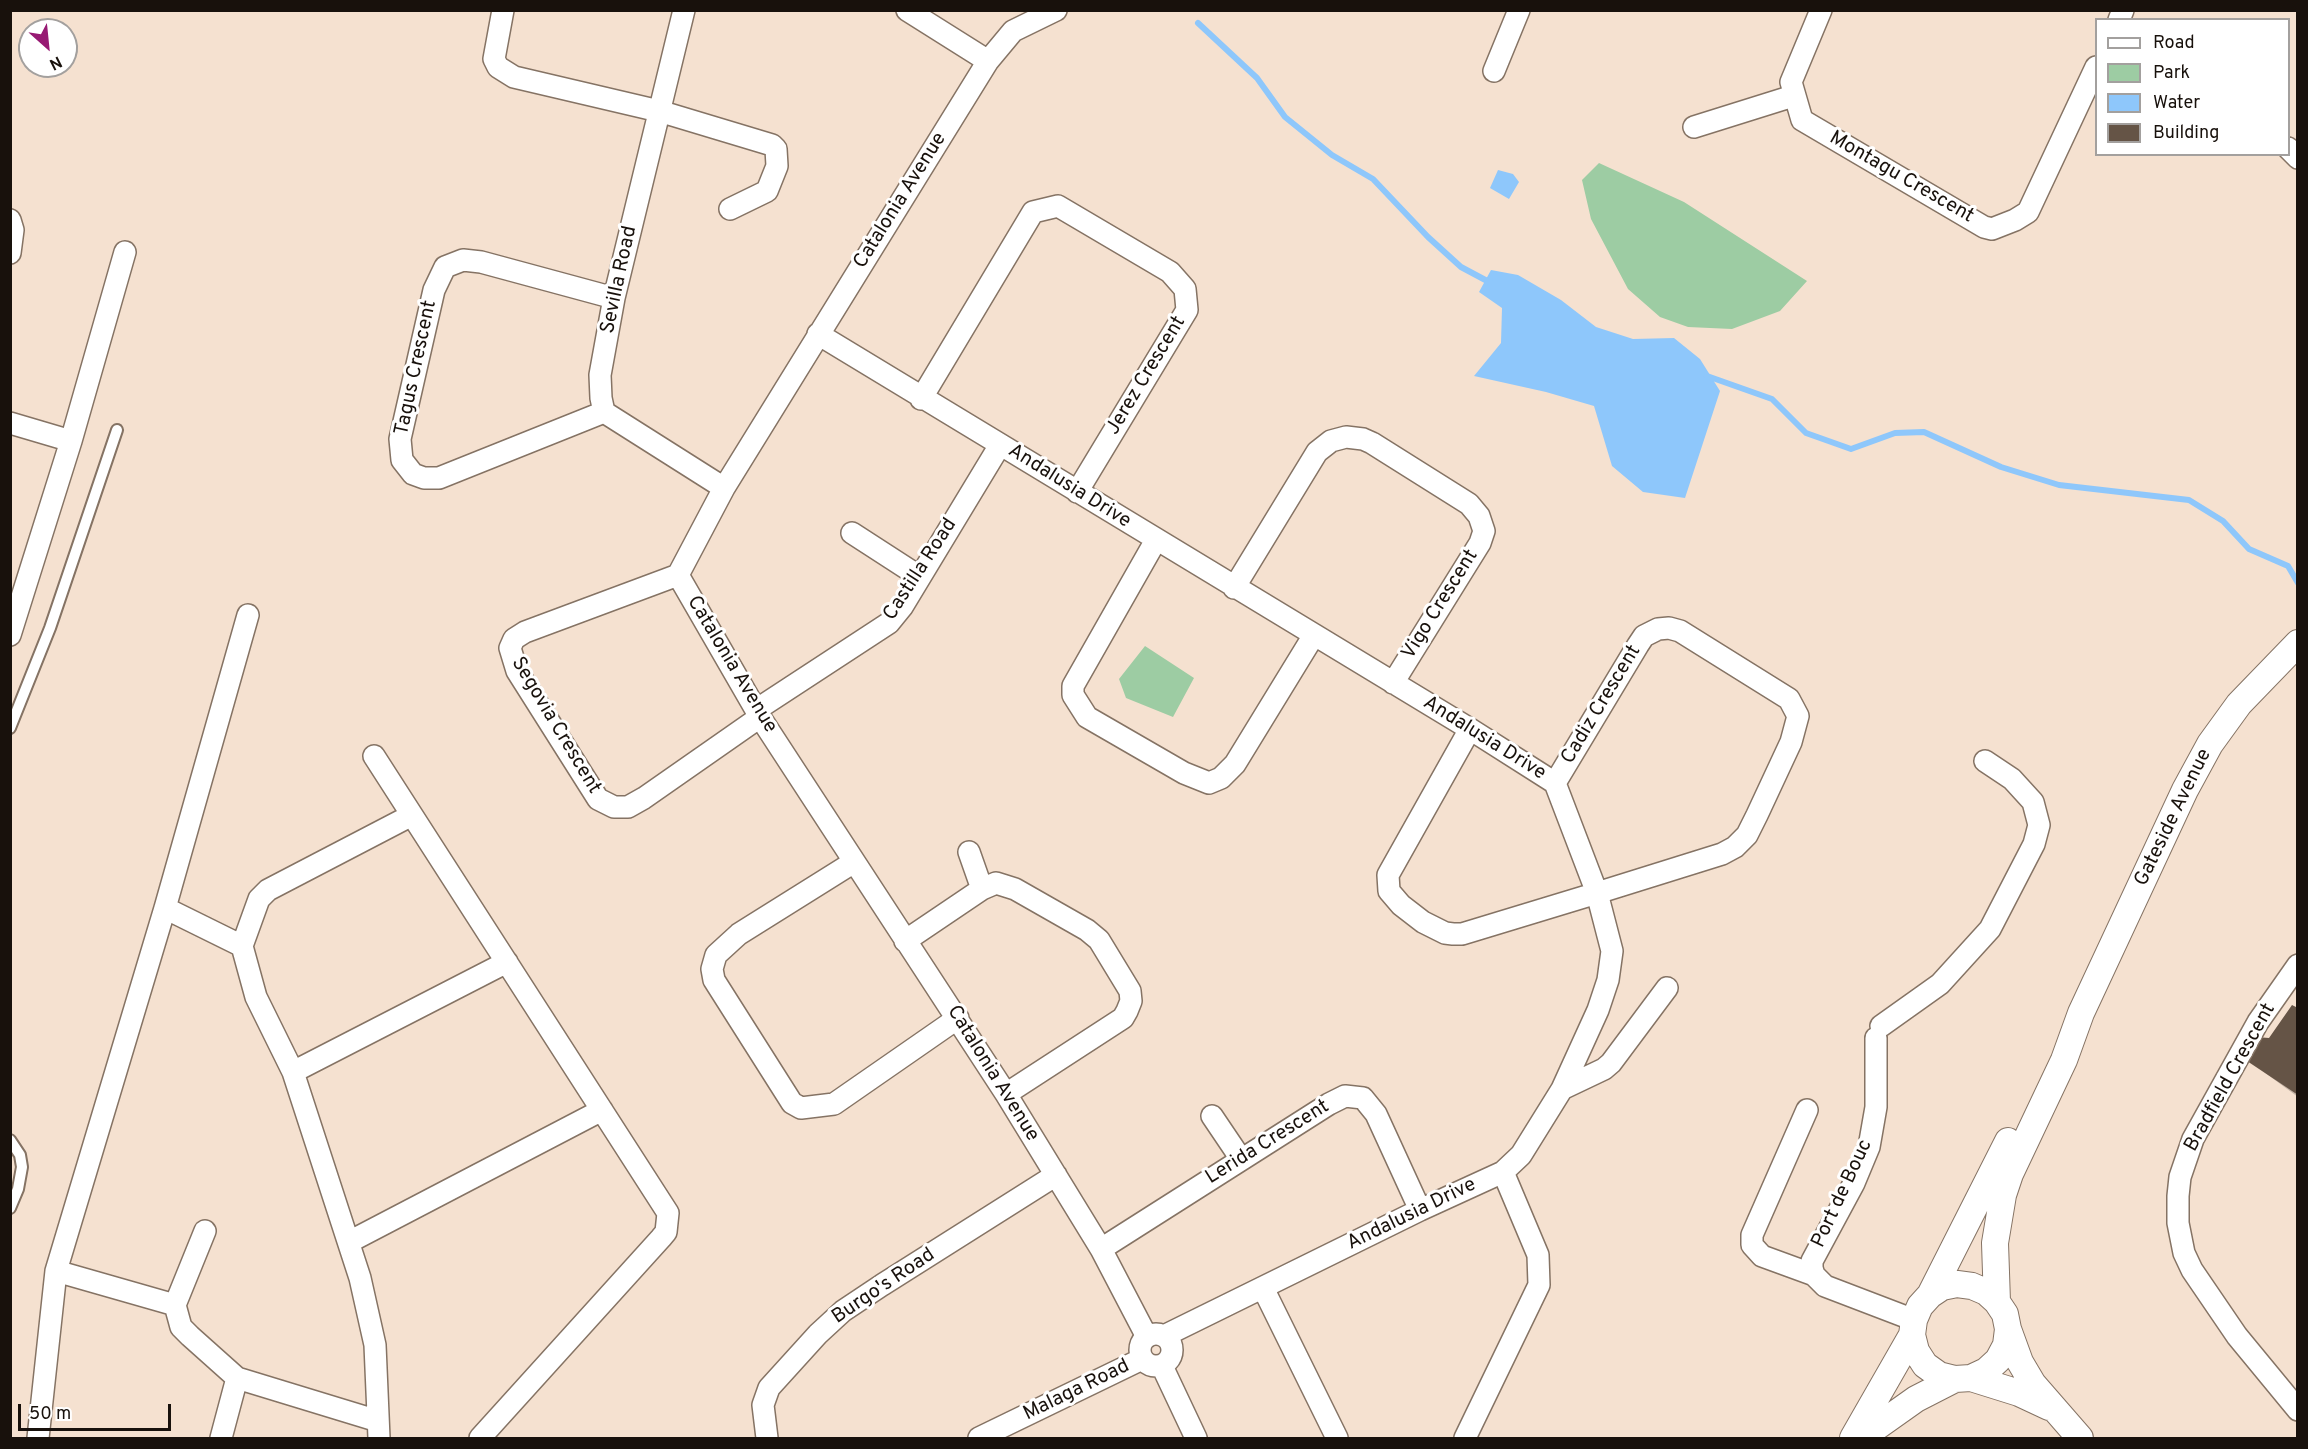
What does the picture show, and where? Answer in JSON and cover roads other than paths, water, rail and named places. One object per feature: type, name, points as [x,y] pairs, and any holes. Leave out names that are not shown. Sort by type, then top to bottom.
[{"type":"street","points":[[503,10],[494,50],[498,67],[504,73],[529,83],[659,111],[767,142],[776,149],[777,166],[767,191],[730,209]]},
{"type":"street","name":"Sevilla Road","points":[[604,412],[600,375],[614,298],[684,10]]},
{"type":"street","points":[[907,10],[988,61]]},
{"type":"street","name":"Catalonia Avenue","points":[[1056,10],[1013,31],[988,61],[724,488],[678,575],[758,713],[905,941],[958,1018],[1156,1336]]},
{"type":"street","points":[[1494,70],[1519,10]]},
{"type":"street","points":[[1694,127],[1793,96],[1791,82],[1793,72],[1821,10]]},
{"type":"street","name":"Montagu Crescent","points":[[1793,96],[1802,120],[1992,229],[2028,212],[2095,71]]},
{"type":"street","name":"Jerez Crescent","points":[[921,399],[1033,212],[1058,206],[1170,272],[1185,289],[1187,310],[1077,492]]},
{"type":"street","points":[[10,220],[14,230],[10,253]]},
{"type":"street","points":[[10,635],[71,441],[125,252]]},
{"type":"street","name":"Tagus Crescent","points":[[604,412],[439,478],[424,478],[413,474],[402,460],[400,439],[434,290],[445,267],[463,260],[481,262],[614,298]]},
{"type":"street","name":"Andalusia Drive","points":[[818,334],[921,399],[1393,682],[1555,783],[1597,893],[1612,951],[1608,981],[1598,1010],[1562,1089],[1539,1130],[1521,1155],[1503,1172],[1420,1210],[1263,1288],[1156,1336]]},
{"type":"street","points":[[604,412],[724,488]]},
{"type":"street","points":[[10,423],[71,441]]},
{"type":"street","name":"Vigo Crescent","points":[[1234,588],[1317,452],[1331,441],[1346,437],[1363,439],[1372,443],[1469,504],[1479,516],[1484,531],[1480,543],[1393,682]]},
{"type":"street","name":"Castilla Road","points":[[758,713],[880,631],[902,607],[1000,445]]},
{"type":"street","points":[[852,533],[920,577]]},
{"type":"street","points":[[1156,540],[1072,686],[1073,695],[1087,717],[1184,773],[1209,783],[1221,778],[1235,764],[1314,635]]},
{"type":"street","name":"Segovia Crescent","points":[[678,575],[525,632],[514,639],[510,648],[517,671],[598,799],[614,807],[628,807],[644,798],[758,713]]},
{"type":"street","points":[[38,1438],[56,1271],[165,908],[248,615]]},
{"type":"street","name":"Cadiz Crescent","points":[[1470,729],[1390,867],[1388,875],[1392,895],[1423,922],[1445,933],[1453,934],[1462,934],[1597,893],[1722,854],[1735,847],[1747,835],[1791,742],[1798,716],[1789,699],[1680,631],[1668,628],[1658,629],[1644,636],[1555,783]]},
{"type":"street","name":"Gateside Avenue","points":[[1997,1302],[1995,1244],[2010,1174],[2064,1060],[2081,1013],[2185,790],[2210,744],[2239,704],[2298,643]]},
{"type":"street","points":[[374,756],[668,1213],[666,1232],[480,1438]]},
{"type":"street","name":"Port de Bouc","points":[[1913,1328],[1825,1286],[1814,1275],[1812,1261],[1854,1183],[1869,1147],[1876,1107],[1878,1032],[1940,984],[1990,929],[2034,844],[2038,825],[2033,802],[2012,779],[1985,761]]},
{"type":"street","points":[[205,1231],[175,1305],[181,1327],[237,1377],[379,1430],[375,1345],[349,1242],[293,1072],[256,997],[242,946],[259,899],[268,890],[412,815]]},
{"type":"street","points":[[969,852],[982,889]]},
{"type":"street","points":[[854,862],[739,934],[716,955],[712,969],[719,987],[792,1102],[801,1108],[834,1104],[958,1018]]},
{"type":"street","points":[[905,941],[982,889],[996,883],[1007,885],[1087,930],[1099,940],[1130,991],[1131,1001],[1123,1018],[1006,1094]]},
{"type":"street","points":[[165,908],[242,946]]},
{"type":"street","points":[[293,1072],[507,962]]},
{"type":"street","name":"Bradfield Crescent","points":[[2298,965],[2258,1022],[2193,1139],[2180,1177],[2178,1196],[2182,1243],[2192,1270],[2237,1336],[2298,1410]]},
{"type":"street","points":[[1562,1089],[1604,1069],[1611,1063],[1667,988]]},
{"type":"street","name":"Gateside Avenue","points":[[1930,1295],[2031,1096],[2081,1013]]},
{"type":"street","name":"Lerida Crescent","points":[[1101,1249],[1329,1104],[1355,1095],[1369,1104],[1376,1114],[1420,1210]]},
{"type":"street","points":[[349,1242],[602,1110]]},
{"type":"street","points":[[1807,1110],[1752,1235],[1752,1245],[1762,1256],[1814,1275]]},
{"type":"street","points":[[1212,1116],[1240,1159]]},
{"type":"street","points":[[1465,1438],[1539,1285],[1538,1255],[1503,1172]]},
{"type":"street","name":"Burgo's Road","points":[[766,1438],[763,1405],[769,1389],[818,1334],[843,1311],[1056,1175]]},
{"type":"street","points":[[56,1271],[175,1305]]},
{"type":"street","points":[[1853,1438],[1913,1328],[1920,1306],[1942,1287],[1957,1284],[1972,1286],[1986,1292],[1997,1302],[2005,1314],[2020,1362],[2052,1408],[2080,1438]]},
{"type":"street","points":[[1263,1288],[1337,1438]]},
{"type":"street","points":[[1913,1328],[1916,1351],[1926,1365],[1939,1375],[1963,1378],[2011,1390],[2052,1408]]},
{"type":"street","points":[[1861,1438],[1916,1399],[1963,1378],[1986,1371],[1998,1360],[2006,1345],[2008,1329]]},
{"type":"street","points":[[1152,1363],[1172,1356],[1170,1341],[1156,1336],[1140,1347],[1152,1363],[1196,1438]]},
{"type":"street","name":"Malaga Road","points":[[979,1438],[1152,1363]]},
{"type":"street","points":[[221,1438],[237,1377]]},
{"type":"lane","points":[[10,728],[50,628],[117,430]]},
{"type":"lane","points":[[10,1140],[20,1155],[21,1167],[18,1189],[10,1208]]},
{"type":"water","points":[[1498,170],[1513,174],[1519,182],[1509,199],[1490,188]]},
{"type":"water","points":[[1491,270],[1518,275],[1561,300],[1596,327],[1633,339],[1674,338],[1700,359],[1720,391],[1685,498],[1643,492],[1612,466],[1594,406],[1546,392],[1474,376],[1501,343],[1502,308],[1479,292]]},
{"type":"waterway","points":[[1198,23],[1257,78],[1285,117],[1332,155],[1373,179],[1428,237],[1461,267],[1491,283]]},
{"type":"waterway","points":[[1707,376],[1772,399],[1806,433],[1851,449],[1895,433],[1924,432],[2001,467],[2059,485],[2189,500],[2223,521],[2249,549],[2288,566],[2298,583]]}]
